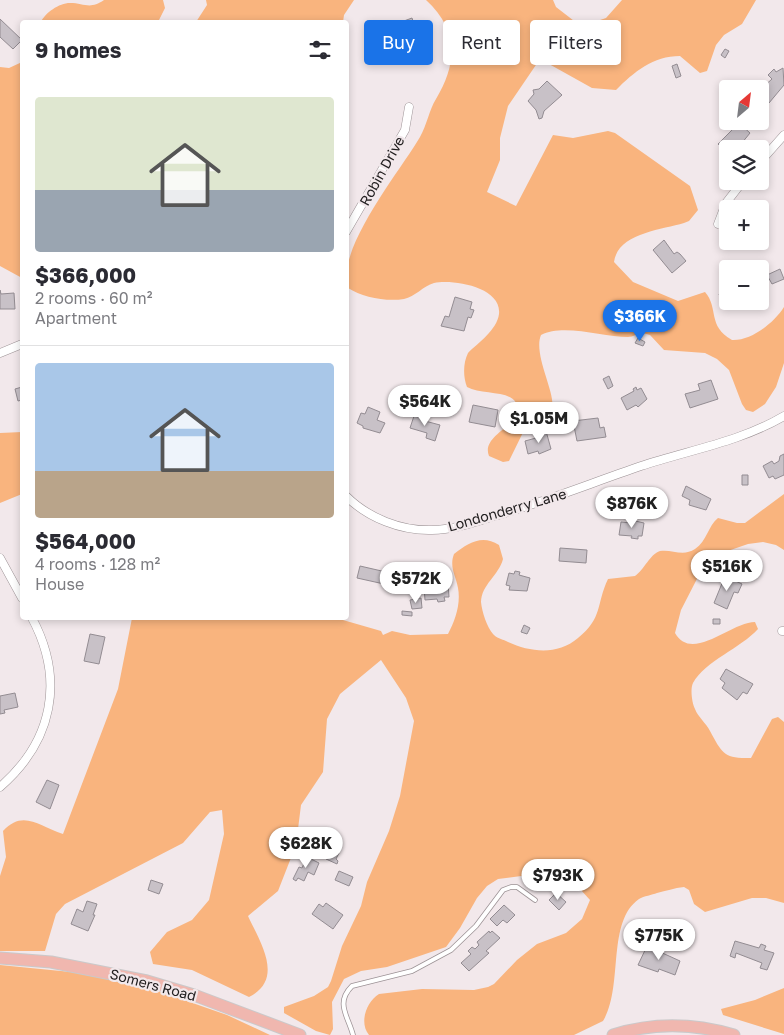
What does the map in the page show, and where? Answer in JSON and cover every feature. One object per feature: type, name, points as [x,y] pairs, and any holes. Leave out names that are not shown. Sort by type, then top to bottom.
[{"type":"main road","name":"Somers Road","points":[[0,958],[51,962],[147,981],[194,995],[300,1035]]},
{"type":"main road","points":[[613,1035],[661,1025],[734,1035]]},
{"type":"street","name":"Robin Drive","points":[[349,227],[405,130],[409,107]]},
{"type":"street","points":[[769,152],[784,135]]},
{"type":"street","points":[[718,224],[726,203],[736,190]]},
{"type":"street","points":[[0,353],[20,345]]},
{"type":"street","name":"Londonderry Lane","points":[[349,498],[372,515],[400,528],[432,530],[449,528],[529,506],[642,466],[727,440],[784,416]]},
{"type":"street","points":[[0,558],[20,594]]},
{"type":"street","points":[[0,787],[18,771],[35,747],[45,723],[51,697],[50,671],[44,647],[33,620]]},
{"type":"lane","points":[[353,1035],[344,1014],[343,1001],[346,992],[352,986],[412,971],[451,950],[476,926],[503,890],[517,887],[535,900]]},
{"type":"shaded area","points":[[104,0],[163,0],[165,8],[159,20],[42,20],[49,12],[66,3],[95,5]]},
{"type":"shaded area","points":[[206,0],[354,0],[344,15],[343,20],[197,20],[207,5]]},
{"type":"shaded area","points":[[426,0],[553,0],[556,7],[573,20],[530,20],[530,65],[536,65],[508,106],[500,138],[500,160],[487,192],[516,206],[553,135],[573,138],[608,131],[615,133],[690,186],[698,210],[689,221],[642,234],[632,239],[617,252],[614,262],[633,282],[678,301],[705,292],[712,304],[719,329],[732,340],[747,338],[761,330],[784,307],[784,363],[776,387],[765,404],[753,412],[746,410],[729,370],[717,359],[705,353],[664,350],[650,335],[643,333],[628,337],[560,330],[541,335],[539,344],[552,398],[550,411],[531,416],[509,461],[503,462],[489,456],[488,448],[491,442],[515,417],[517,411],[516,403],[513,399],[502,394],[467,387],[464,366],[468,353],[486,336],[498,320],[498,305],[493,297],[475,287],[453,282],[434,283],[408,298],[397,300],[374,298],[349,288],[349,262],[360,232],[385,189],[420,137],[443,86],[450,65],[520,65],[520,20],[443,21],[437,11]]},
{"type":"shaded area","points":[[622,0],[756,0],[742,24],[724,35],[716,45],[707,71],[700,73],[680,56],[670,57],[645,66],[616,90],[592,88],[551,65],[621,65],[621,20],[600,20],[606,18]]},
{"type":"shaded area","points":[[20,63],[20,277],[0,266],[0,67],[9,68]]},
{"type":"shaded area","points":[[20,432],[20,495],[0,503],[0,433]]},
{"type":"shaded area","points":[[784,494],[784,550],[776,545],[763,542],[748,544],[716,555],[700,573],[681,610],[675,633],[682,641],[691,644],[712,639],[745,624],[755,622],[758,629],[751,636],[714,661],[699,675],[692,686],[692,696],[696,712],[721,749],[729,756],[751,758],[772,719],[778,717],[784,722],[784,903],[766,898],[752,898],[705,912],[694,904],[689,890],[684,887],[639,899],[629,909],[622,923],[613,991],[603,1021],[574,1035],[369,1035],[366,1030],[364,1019],[367,1007],[379,994],[422,989],[474,990],[488,987],[494,984],[517,960],[537,944],[566,933],[582,919],[590,900],[580,889],[555,880],[541,879],[529,875],[498,879],[487,886],[477,898],[460,928],[446,947],[387,967],[361,971],[344,979],[332,1002],[333,1029],[330,1035],[316,1031],[284,1013],[284,1007],[314,996],[328,987],[342,946],[361,906],[367,882],[389,831],[400,796],[414,721],[406,698],[381,660],[340,694],[327,719],[323,772],[301,805],[296,845],[278,891],[248,916],[263,948],[268,970],[266,980],[260,989],[249,997],[192,970],[153,964],[150,952],[167,932],[192,920],[209,900],[224,834],[222,810],[210,812],[183,843],[65,904],[56,914],[45,951],[0,951],[0,876],[6,857],[3,831],[10,824],[24,820],[32,821],[63,834],[118,689],[132,620],[343,620],[381,631],[383,635],[392,631],[410,635],[448,634],[455,618],[459,600],[453,567],[454,554],[470,543],[487,540],[499,545],[503,559],[484,590],[481,602],[482,610],[491,631],[497,637],[524,648],[552,650],[570,644],[592,624],[608,579],[635,576],[653,555],[660,551],[682,553],[695,549],[718,518],[745,523]]},
{"type":"shaded area","points":[[0,965],[71,972],[138,984],[227,1015],[270,1035],[0,1035]]},
{"type":"shaded area","points":[[784,988],[784,1034],[723,1015],[721,1009],[755,1000]]},
{"type":"building","points":[[0,19],[20,38],[20,42],[13,49],[0,37]]},
{"type":"building","points":[[725,49],[729,51],[725,58],[721,55]]},
{"type":"building","points":[[677,64],[681,76],[676,78],[672,66]]},
{"type":"building","points":[[783,68],[784,85],[769,103],[769,82],[772,79],[768,75],[774,69],[776,72]]},
{"type":"building","points":[[547,81],[562,95],[544,111],[542,118],[539,119],[536,110],[528,101],[534,94],[533,90],[539,89]]},
{"type":"building","points":[[732,130],[747,130],[750,133],[744,140],[722,140]]},
{"type":"building","points":[[664,240],[674,254],[677,252],[686,261],[672,273],[653,250]]},
{"type":"building","points":[[780,269],[784,279],[772,284],[769,274]]},
{"type":"building","points":[[0,290],[1,294],[14,293],[15,309],[0,309]]},
{"type":"building","points":[[455,297],[472,302],[470,309],[474,310],[471,318],[468,317],[464,331],[441,326],[445,316],[449,317]]},
{"type":"building","points":[[638,338],[645,342],[643,346],[635,343]]},
{"type":"building","points":[[609,376],[613,386],[608,389],[603,379]]},
{"type":"building","points":[[711,380],[718,399],[690,408],[685,394],[700,390],[698,384]]},
{"type":"building","points":[[636,387],[637,390],[641,388],[647,399],[638,407],[636,405],[627,410],[621,398],[634,391],[633,389]]},
{"type":"building","points":[[20,388],[20,400],[18,401],[15,389]]},
{"type":"building","points":[[473,405],[498,410],[495,427],[469,422]]},
{"type":"building","points":[[368,407],[380,412],[377,420],[385,423],[380,433],[363,428],[363,426],[357,423],[361,413],[365,414]]},
{"type":"building","points":[[420,413],[427,415],[425,421],[440,425],[435,441],[426,438],[427,433],[410,428],[414,416],[418,417]]},
{"type":"building","points":[[598,418],[600,428],[604,427],[606,437],[577,441],[573,421]]},
{"type":"building","points":[[546,431],[551,449],[539,454],[538,451],[528,454],[525,441],[536,438],[535,434]]},
{"type":"building","points":[[784,454],[784,475],[775,479],[773,476],[769,478],[763,466],[772,461],[774,464]]},
{"type":"building","points":[[742,475],[748,475],[748,485],[742,485]]},
{"type":"building","points":[[686,486],[711,499],[706,510],[689,505],[690,500],[682,496]]},
{"type":"building","points":[[631,520],[644,523],[642,536],[638,536],[638,539],[631,538],[632,536],[619,535],[621,522],[631,523]]},
{"type":"building","points":[[560,548],[587,550],[586,563],[559,561]]},
{"type":"building","points":[[360,566],[386,572],[384,584],[357,578]]},
{"type":"building","points":[[515,571],[520,572],[519,575],[530,578],[527,591],[509,590],[510,586],[506,585],[509,573],[514,574]]},
{"type":"building","points":[[725,576],[742,584],[738,593],[734,592],[727,609],[714,603]]},
{"type":"building","points":[[436,582],[448,583],[449,597],[444,597],[445,601],[438,602],[437,599],[425,600],[424,587],[436,585]]},
{"type":"building","points":[[421,598],[422,608],[412,609],[410,600]]},
{"type":"building","points":[[402,611],[412,612],[412,616],[402,615]]},
{"type":"building","points":[[713,619],[720,619],[720,624],[713,624]]},
{"type":"building","points":[[524,625],[530,628],[527,634],[521,632]]},
{"type":"building","points":[[90,634],[105,637],[99,664],[84,661]]},
{"type":"building","points":[[726,669],[753,684],[747,694],[743,692],[737,700],[722,688],[725,683],[720,679]]},
{"type":"building","points":[[15,693],[18,707],[4,710],[5,713],[0,714],[0,696]]},
{"type":"building","points":[[47,780],[59,785],[50,809],[36,802]]},
{"type":"building","points":[[332,850],[339,853],[336,859],[338,861],[337,864],[326,859]]},
{"type":"building","points":[[307,857],[319,863],[314,875],[308,872],[304,881],[298,878],[296,881],[293,879],[299,867],[302,868]]},
{"type":"building","points":[[339,871],[353,877],[349,886],[335,880]]},
{"type":"building","points":[[151,880],[163,884],[159,894],[148,890]]},
{"type":"building","points":[[556,893],[566,902],[559,910],[549,900]]},
{"type":"building","points":[[87,901],[97,904],[93,915],[95,915],[88,931],[71,924],[77,909],[83,912]]},
{"type":"building","points":[[326,903],[343,915],[333,929],[312,914],[319,904],[323,907]]},
{"type":"building","points":[[504,905],[515,915],[507,923],[503,920],[497,926],[490,919]]},
{"type":"building","points":[[489,931],[490,933],[492,931],[500,938],[486,951],[489,953],[469,971],[461,963],[471,954],[468,951],[472,947],[475,949],[479,945],[477,942]]},
{"type":"building","points":[[735,941],[759,948],[761,944],[766,946],[764,950],[774,953],[767,970],[760,968],[762,963],[736,953],[735,958],[730,956]]},
{"type":"building","points":[[647,946],[680,961],[675,975],[659,969],[658,972],[638,965]]}]
